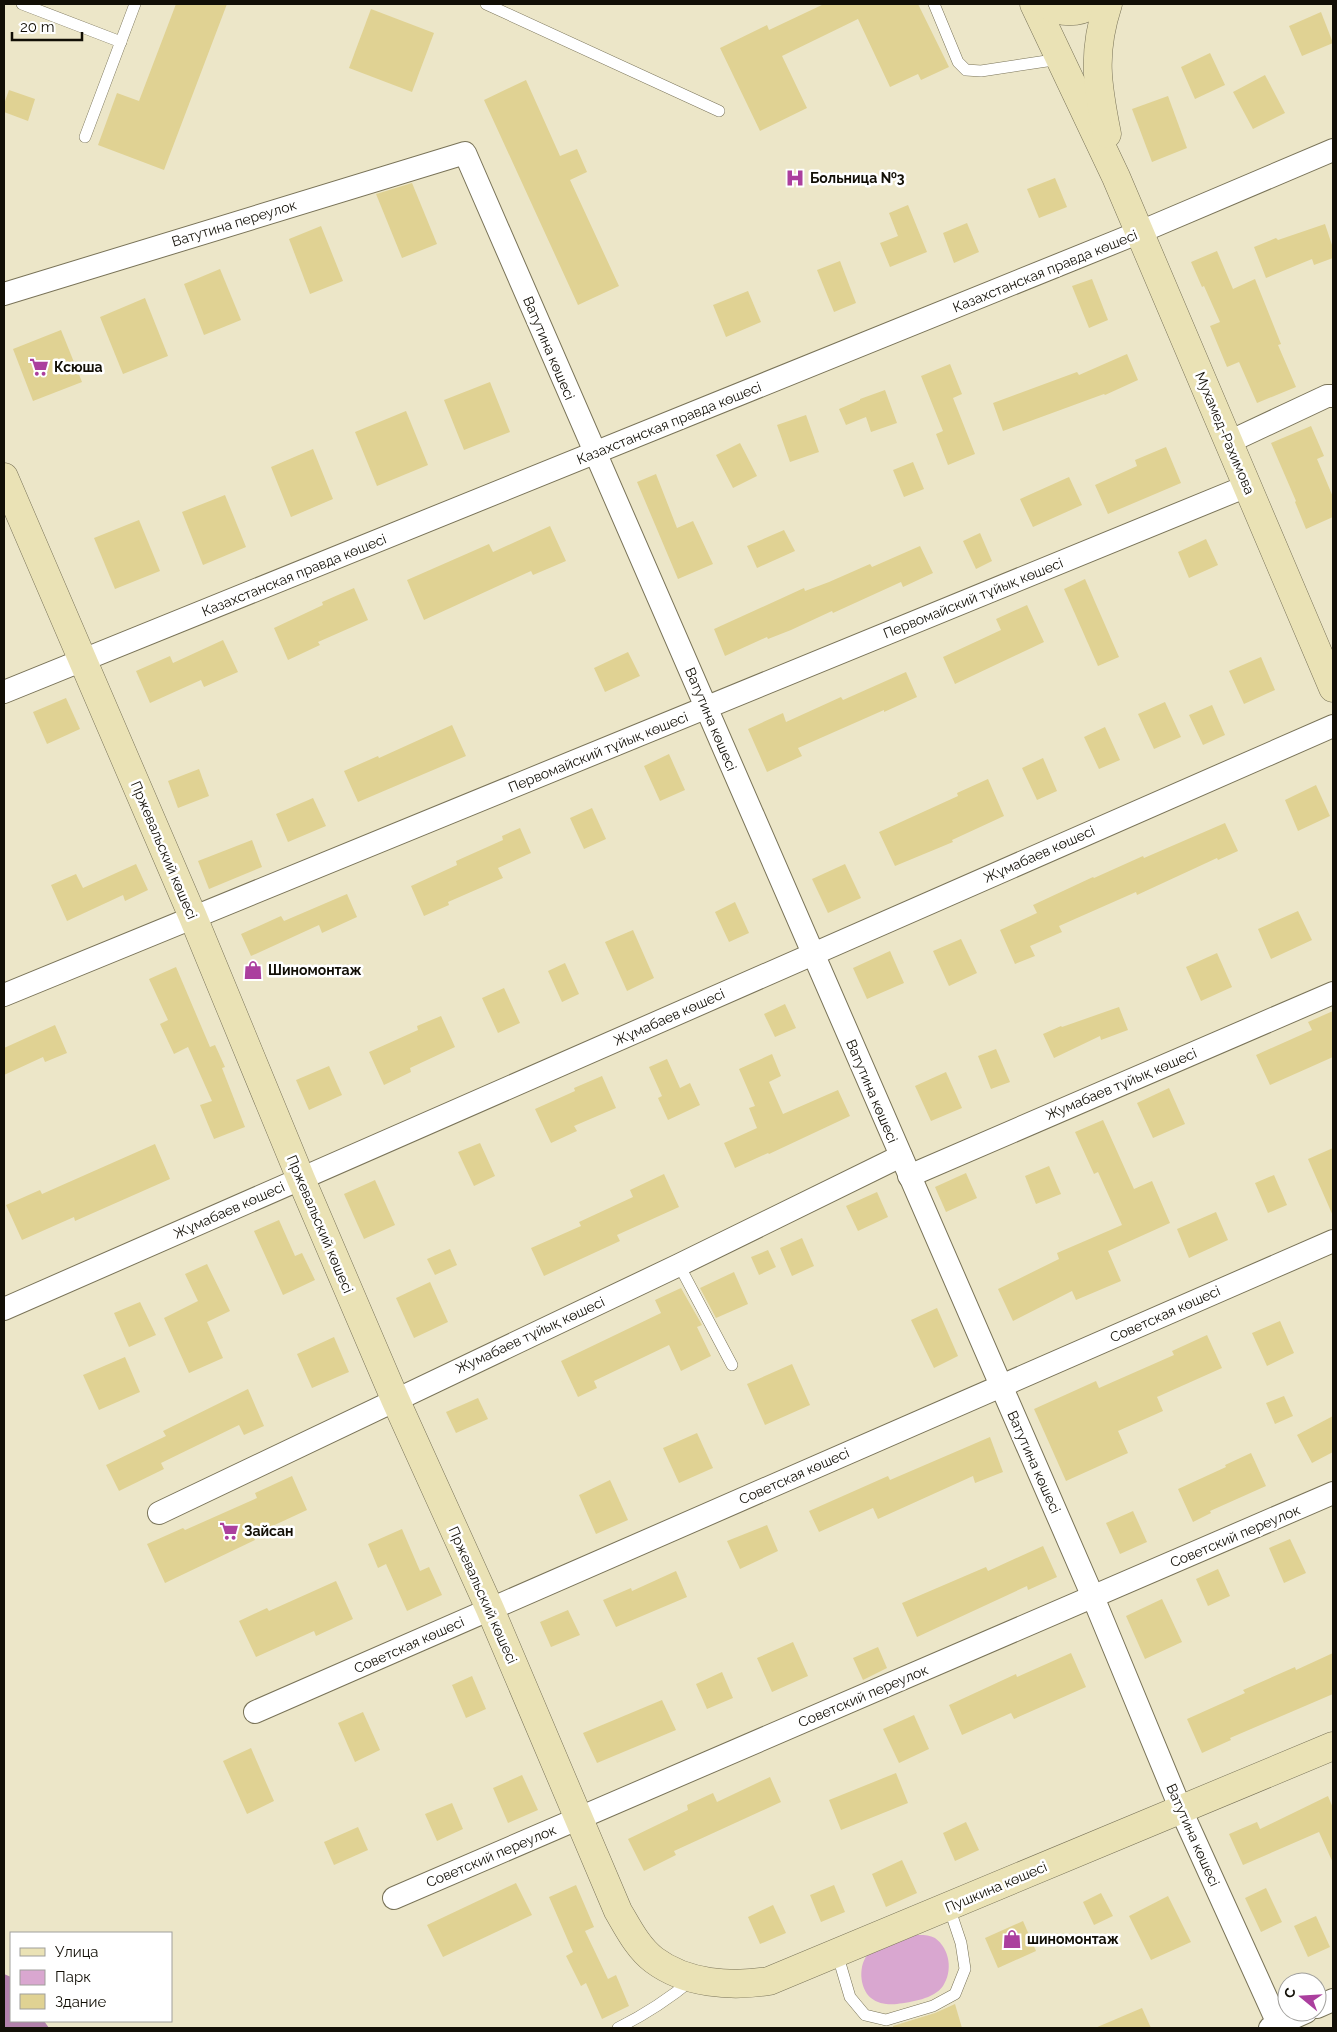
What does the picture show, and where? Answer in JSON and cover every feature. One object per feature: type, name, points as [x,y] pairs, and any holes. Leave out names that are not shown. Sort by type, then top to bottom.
[{"type":"street","points":[[1034,4],[1116,177]]},
{"type":"street","points":[[1045,4],[1064,12],[1076,12],[1094,4]]},
{"type":"street","points":[[1108,4],[1098,43],[1097,74],[1116,177]]},
{"type":"street","name":"Казахстанская правда көшесі","points":[[4,692],[1140,232],[1333,150]]},
{"type":"street","name":"Ватутина переулок","points":[[4,294],[465,153]]},
{"type":"street","name":"Ватутина көшесі","points":[[465,153],[1001,1386],[1181,1810],[1276,2027]]},
{"type":"street","name":"Мухамед-Рахимова","points":[[1116,177],[1333,688]]},
{"type":"street","points":[[1229,442],[1327,396],[1333,396]]},
{"type":"street","name":"Пржевальский көшесі","points":[[4,477],[193,917],[301,1179],[395,1399],[490,1609],[618,1911],[634,1939],[654,1960]]},
{"type":"street","name":"Первомайский тұйық көшесі","points":[[4,995],[1247,486]]},
{"type":"street","name":"Жұмабаев көшесі","points":[[4,1309],[1333,726]]},
{"type":"street","name":"Жумабаев тұйық көшесі","points":[[159,1512],[678,1265],[905,1166],[1333,992]]},
{"type":"street","name":"Советская көшесі","points":[[255,1712],[1333,1241]]},
{"type":"street","name":"Советский переулок","points":[[394,1898],[1333,1494]]},
{"type":"street","name":"Пушкина көшесі","points":[[654,1960],[677,1972],[694,1978],[729,1984],[768,1982],[1333,1746]]},
{"type":"lane","points":[[22,4],[121,42]]},
{"type":"lane","points":[[85,137],[135,4]]},
{"type":"lane","points":[[486,4],[719,111]]},
{"type":"lane","points":[[934,4],[958,62],[966,70],[981,71],[1060,60]]},
{"type":"lane","points":[[678,1265],[732,1365]]},
{"type":"lane","points":[[837,1953],[850,1997],[865,2015],[886,2020],[933,2006],[955,1994],[965,1970],[961,1943],[949,1907]]},
{"type":"lane","points":[[618,2028],[649,2013],[694,1978]]},
{"type":"green space","points":[[912,1935],[924,1935],[935,1938],[944,1948],[949,1967],[943,1986],[928,1997],[909,2002],[887,2004],[874,2000],[867,1994],[862,1982],[861,1976],[865,1958],[877,1948]]},
{"type":"shaded area","points":[[4,1974],[10,1977],[10,2022],[45,2022],[49,2028],[4,2028]]},
{"type":"building","points":[[176,4],[227,4],[164,170],[98,145],[117,93],[139,101]]},
{"type":"building","points":[[824,4],[918,4],[949,67],[921,80],[918,74],[890,87],[858,19],[782,56],[807,108],[760,131],[720,48],[767,25],[769,30]]},
{"type":"building","points":[[371,9],[434,33],[412,92],[349,68]]},
{"type":"building","points":[[1321,12],[1333,43],[1302,56],[1289,26]]},
{"type":"building","points":[[1210,53],[1225,85],[1195,99],[1181,67]]},
{"type":"building","points":[[1265,75],[1285,113],[1253,129],[1233,92]]},
{"type":"building","points":[[526,80],[560,156],[577,149],[587,172],[570,180],[619,286],[578,305],[484,100]]},
{"type":"building","points":[[9,90],[35,99],[28,121],[4,112],[4,104]]},
{"type":"building","points":[[1168,96],[1187,148],[1152,162],[1132,109]]},
{"type":"building","points":[[1055,178],[1067,207],[1039,218],[1027,189]]},
{"type":"building","points":[[412,183],[437,244],[402,258],[376,194]]},
{"type":"building","points":[[908,205],[927,252],[890,267],[880,243],[898,236],[889,213]]},
{"type":"building","points":[[967,223],[979,252],[954,263],[943,233]]},
{"type":"building","points":[[1325,224],[1333,248],[1333,258],[1314,265],[1312,259],[1266,278],[1254,247],[1276,238],[1278,240]]},
{"type":"building","points":[[321,226],[343,281],[310,294],[289,239]]},
{"type":"building","points":[[1217,251],[1233,289],[1255,279],[1281,344],[1278,345],[1296,387],[1257,403],[1239,362],[1227,367],[1210,326],[1220,322],[1191,262]]},
{"type":"building","points":[[840,261],[856,303],[834,312],[817,270]]},
{"type":"building","points":[[220,269],[241,320],[204,335],[184,284]]},
{"type":"building","points":[[1092,279],[1108,320],[1089,328],[1072,286]]},
{"type":"building","points":[[748,291],[761,322],[726,337],[713,305]]},
{"type":"building","points":[[145,298],[168,356],[123,374],[100,317]]},
{"type":"building","points":[[61,330],[82,382],[33,401],[13,349]]},
{"type":"building","points":[[1127,354],[1138,380],[1105,395],[1003,431],[993,403],[1077,372],[1079,375]]},
{"type":"building","points":[[950,364],[962,394],[953,398],[975,454],[948,465],[936,434],[943,431],[921,376]]},
{"type":"building","points":[[490,382],[510,432],[464,450],[444,400]]},
{"type":"building","points":[[885,390],[897,423],[871,432],[866,417],[846,425],[839,409]]},
{"type":"building","points":[[406,411],[428,465],[377,486],[355,432]]},
{"type":"building","points":[[806,415],[819,452],[790,462],[777,425]]},
{"type":"building","points":[[1311,426],[1324,456],[1317,459],[1333,497],[1333,517],[1306,529],[1271,443]]},
{"type":"building","points":[[740,443],[757,476],[733,488],[716,455]]},
{"type":"building","points":[[1166,447],[1181,483],[1108,514],[1095,485],[1137,466],[1135,460]]},
{"type":"building","points":[[313,449],[333,499],[291,517],[271,467]]},
{"type":"building","points":[[913,462],[924,489],[904,497],[893,470]]},
{"type":"building","points":[[656,474],[677,528],[693,521],[713,564],[678,579],[637,482]]},
{"type":"building","points":[[1069,477],[1082,505],[1033,527],[1020,499]]},
{"type":"building","points":[[225,495],[246,547],[203,565],[182,512]]},
{"type":"building","points":[[139,520],[160,571],[115,589],[94,538]]},
{"type":"building","points":[[550,526],[566,561],[533,575],[531,571],[424,620],[407,580],[489,544],[493,552]]},
{"type":"building","points":[[784,530],[795,551],[757,568],[747,546]]},
{"type":"building","points":[[980,533],[992,561],[976,569],[963,541]]},
{"type":"building","points":[[1206,539],[1218,565],[1189,578],[1178,552]]},
{"type":"building","points":[[920,546],[933,573],[903,587],[901,582],[833,613],[832,611],[791,630],[768,639],[767,637],[725,656],[714,629],[804,588],[805,591],[870,564],[872,567]]},
{"type":"building","points":[[1085,579],[1119,657],[1098,666],[1064,589]]},
{"type":"building","points":[[354,588],[368,620],[318,642],[320,645],[288,660],[274,628],[323,605],[322,602]]},
{"type":"building","points":[[1027,605],[1044,642],[955,684],[943,657],[1001,630],[996,619]]},
{"type":"building","points":[[223,640],[238,672],[204,687],[201,680],[150,703],[136,671],[170,656],[173,663]]},
{"type":"building","points":[[628,652],[640,676],[605,692],[594,668]]},
{"type":"building","points":[[1261,657],[1275,690],[1244,704],[1229,671]]},
{"type":"building","points":[[906,672],[917,697],[798,748],[802,756],[767,772],[748,729],[783,713],[786,722],[841,697],[843,700]]},
{"type":"building","points":[[66,698],[80,729],[47,744],[33,712]]},
{"type":"building","points":[[1165,702],[1181,737],[1154,749],[1138,714]]},
{"type":"building","points":[[1212,705],[1225,735],[1203,745],[1189,715]]},
{"type":"building","points":[[452,725],[466,756],[358,802],[344,771],[378,756],[379,758]]},
{"type":"building","points":[[1105,727],[1120,760],[1099,769],[1084,737]]},
{"type":"building","points":[[669,754],[685,790],[660,801],[644,766]]},
{"type":"building","points":[[1043,758],[1057,791],[1037,800],[1022,768]]},
{"type":"building","points":[[199,769],[209,796],[178,808],[168,781]]},
{"type":"building","points":[[988,779],[1004,816],[952,840],[953,842],[895,866],[879,832],[958,796],[957,793]]},
{"type":"building","points":[[1316,785],[1330,816],[1298,831],[1285,800]]},
{"type":"building","points":[[313,798],[326,826],[288,842],[276,814]]},
{"type":"building","points":[[592,808],[606,839],[584,849],[570,818]]},
{"type":"building","points":[[1225,823],[1238,851],[1218,860],[1217,858],[1137,895],[1136,892],[1059,926],[1062,932],[1030,946],[1035,956],[1015,964],[1000,930],[1037,913],[1033,905],[1093,877],[1143,856],[1144,858]]},
{"type":"building","points":[[520,828],[531,853],[498,868],[503,878],[448,902],[449,905],[424,916],[411,886],[457,865],[456,861],[503,840],[502,836]]},
{"type":"building","points":[[252,840],[262,867],[209,889],[198,861]]},
{"type":"building","points":[[136,864],[148,890],[125,901],[123,895],[67,921],[51,885],[76,874],[83,888]]},
{"type":"building","points":[[845,864],[861,898],[828,913],[812,879]]},
{"type":"building","points":[[347,894],[357,917],[322,933],[319,925],[251,956],[241,934],[281,916],[284,921]]},
{"type":"building","points":[[735,902],[749,933],[729,942],[715,912]]},
{"type":"building","points":[[1298,911],[1312,940],[1271,959],[1258,929]]},
{"type":"building","points":[[633,930],[654,978],[627,991],[605,942]]},
{"type":"building","points":[[961,939],[977,973],[949,986],[933,951]]},
{"type":"building","points":[[890,951],[904,983],[867,999],[853,968]]},
{"type":"building","points":[[1217,953],[1232,987],[1201,1001],[1186,967]]},
{"type":"building","points":[[565,963],[579,994],[562,1002],[548,971]]},
{"type":"building","points":[[176,967],[210,1047],[215,1045],[225,1067],[222,1068],[245,1127],[214,1139],[200,1105],[212,1101],[188,1047],[174,1054],[160,1024],[168,1020],[149,979]]},
{"type":"building","points":[[504,988],[520,1023],[498,1033],[482,998]]},
{"type":"building","points":[[785,1004],[796,1028],[775,1037],[764,1014]]},
{"type":"building","points":[[1119,1007],[1128,1030],[1101,1040],[1100,1036],[1054,1058],[1043,1034],[1061,1026]]},
{"type":"building","points":[[1333,1011],[1333,1057],[1270,1085],[1256,1055],[1312,1030],[1308,1022]]},
{"type":"building","points":[[441,1016],[455,1047],[410,1068],[411,1072],[384,1085],[369,1052],[418,1030],[417,1026]]},
{"type":"building","points":[[55,1025],[67,1053],[45,1062],[43,1057],[4,1075],[4,1048]]},
{"type":"building","points":[[996,1049],[1010,1082],[991,1089],[978,1056]]},
{"type":"building","points":[[772,1054],[781,1076],[769,1082],[783,1114],[838,1090],[850,1116],[735,1168],[724,1143],[757,1128],[749,1108],[755,1106],[739,1069]]},
{"type":"building","points":[[667,1059],[680,1088],[690,1083],[700,1105],[668,1120],[658,1098],[662,1096],[649,1067]]},
{"type":"building","points":[[329,1066],[342,1095],[309,1110],[296,1080]]},
{"type":"building","points":[[946,1072],[962,1108],[931,1121],[915,1086]]},
{"type":"building","points":[[602,1076],[616,1108],[574,1126],[577,1131],[551,1143],[535,1109],[575,1091],[574,1088]]},
{"type":"building","points":[[1169,1088],[1185,1124],[1153,1138],[1137,1103]]},
{"type":"building","points":[[1103,1120],[1134,1189],[1152,1181],[1170,1223],[1108,1251],[1121,1281],[1076,1300],[1072,1291],[1013,1321],[998,1289],[1059,1259],[1057,1253],[1122,1225],[1098,1172],[1094,1174],[1075,1132]]},
{"type":"building","points":[[480,1143],[495,1176],[474,1186],[458,1152]]},
{"type":"building","points":[[155,1144],[170,1179],[75,1221],[74,1217],[22,1240],[6,1205],[40,1190],[42,1194]]},
{"type":"building","points":[[1333,1148],[1333,1216],[1308,1159]]},
{"type":"building","points":[[1049,1166],[1061,1194],[1036,1204],[1025,1176]]},
{"type":"building","points":[[966,1173],[977,1198],[946,1212],[935,1187]]},
{"type":"building","points":[[664,1174],[679,1207],[617,1235],[620,1241],[544,1276],[531,1248],[581,1226],[579,1222],[633,1197],[630,1190]]},
{"type":"building","points":[[1274,1175],[1287,1205],[1268,1213],[1255,1183]]},
{"type":"building","points":[[375,1180],[395,1225],[364,1239],[344,1194]]},
{"type":"building","points":[[877,1192],[888,1217],[858,1231],[846,1206]]},
{"type":"building","points":[[1216,1212],[1228,1240],[1189,1258],[1177,1229]]},
{"type":"building","points":[[279,1220],[295,1256],[302,1253],[315,1280],[283,1295],[254,1231]]},
{"type":"building","points":[[802,1238],[814,1266],[792,1276],[780,1248]]},
{"type":"building","points":[[450,1249],[457,1265],[435,1275],[427,1259]]},
{"type":"building","points":[[768,1250],[776,1267],[759,1275],[751,1257]]},
{"type":"building","points":[[207,1264],[230,1311],[207,1322],[223,1358],[189,1373],[164,1318],[198,1301],[185,1274]]},
{"type":"building","points":[[734,1272],[748,1304],[716,1318],[700,1288]]},
{"type":"building","points":[[430,1282],[448,1322],[414,1338],[396,1298]]},
{"type":"building","points":[[681,1288],[702,1325],[697,1327],[711,1356],[681,1371],[669,1345],[594,1381],[597,1388],[578,1397],[561,1361],[661,1313],[655,1300]]},
{"type":"building","points":[[140,1302],[156,1335],[129,1347],[114,1313]]},
{"type":"building","points":[[937,1308],[958,1356],[934,1368],[911,1320]]},
{"type":"building","points":[[1280,1321],[1294,1353],[1267,1366],[1252,1333]]},
{"type":"building","points":[[1207,1335],[1222,1368],[1157,1397],[1163,1411],[1118,1431],[1128,1453],[1066,1481],[1034,1409],[1096,1381],[1099,1388],[1174,1355],[1172,1351]]},
{"type":"building","points":[[334,1337],[349,1372],[312,1388],[297,1354]]},
{"type":"building","points":[[125,1357],[140,1392],[99,1410],[83,1375]]},
{"type":"building","points":[[792,1364],[810,1405],[765,1425],[747,1384]]},
{"type":"building","points":[[248,1389],[264,1426],[244,1435],[239,1425],[161,1463],[164,1469],[119,1491],[106,1465],[166,1436],[163,1431]]},
{"type":"building","points":[[1284,1396],[1293,1416],[1275,1424],[1266,1403]]},
{"type":"building","points":[[478,1398],[488,1419],[456,1433],[446,1412]]},
{"type":"building","points":[[1333,1416],[1333,1452],[1312,1463],[1297,1435]]},
{"type":"building","points":[[697,1433],[713,1468],[679,1483],[663,1448]]},
{"type":"building","points":[[990,1437],[1003,1472],[975,1483],[973,1476],[878,1519],[873,1508],[819,1532],[809,1511],[888,1476],[890,1480]]},
{"type":"building","points":[[1251,1453],[1266,1486],[1210,1511],[1211,1513],[1193,1522],[1178,1489]]},
{"type":"building","points":[[292,1476],[307,1510],[253,1535],[255,1540],[165,1583],[147,1544],[183,1528],[185,1530],[257,1498],[255,1493]]},
{"type":"building","points":[[610,1480],[628,1520],[596,1534],[579,1495]]},
{"type":"building","points":[[1133,1511],[1147,1542],[1120,1554],[1106,1523]]},
{"type":"building","points":[[767,1525],[778,1551],[740,1569],[727,1541]]},
{"type":"building","points":[[402,1529],[420,1571],[429,1567],[442,1595],[407,1611],[386,1564],[378,1568],[368,1544]]},
{"type":"building","points":[[1290,1539],[1306,1573],[1284,1583],[1269,1548]]},
{"type":"building","points":[[1043,1546],[1057,1577],[1028,1590],[1027,1586],[917,1637],[902,1603],[986,1567],[988,1571]]},
{"type":"building","points":[[1218,1569],[1230,1596],[1208,1606],[1196,1579]]},
{"type":"building","points":[[676,1571],[687,1597],[616,1627],[603,1600],[631,1588],[632,1591]]},
{"type":"building","points":[[336,1581],[353,1619],[316,1636],[314,1631],[256,1657],[239,1621],[267,1608],[269,1611]]},
{"type":"building","points":[[1162,1599],[1182,1642],[1145,1659],[1126,1616]]},
{"type":"building","points":[[568,1610],[580,1635],[551,1647],[540,1622]]},
{"type":"building","points":[[793,1642],[808,1676],[772,1692],[757,1658]]},
{"type":"building","points":[[878,1647],[887,1668],[863,1680],[853,1658]]},
{"type":"building","points":[[1071,1653],[1086,1687],[1014,1719],[1011,1713],[962,1735],[949,1705],[1016,1674],[1017,1677]]},
{"type":"building","points":[[1333,1653],[1333,1694],[1230,1738],[1231,1740],[1202,1753],[1187,1719],[1245,1693],[1243,1690],[1295,1667],[1296,1670]]},
{"type":"building","points":[[722,1672],[733,1698],[707,1709],[696,1684]]},
{"type":"building","points":[[472,1676],[486,1709],[466,1718],[452,1685]]},
{"type":"building","points":[[662,1700],[676,1730],[597,1763],[583,1733]]},
{"type":"building","points":[[363,1712],[380,1750],[355,1762],[338,1723]]},
{"type":"building","points":[[914,1715],[929,1749],[899,1763],[883,1729]]},
{"type":"building","points":[[251,1748],[274,1801],[247,1814],[223,1761]]},
{"type":"building","points":[[896,1773],[908,1803],[841,1830],[829,1800]]},
{"type":"building","points":[[522,1775],[538,1810],[508,1823],[493,1788]]},
{"type":"building","points":[[770,1777],[781,1802],[674,1851],[676,1855],[644,1871],[628,1839],[688,1810],[687,1805],[713,1793],[717,1802]]},
{"type":"building","points":[[1328,1796],[1333,1808],[1333,1863],[1319,1832],[1243,1865],[1229,1834],[1257,1822],[1260,1829]]},
{"type":"building","points":[[452,1803],[463,1829],[437,1841],[425,1814]]},
{"type":"building","points":[[966,1822],[979,1850],[955,1861],[943,1833]]},
{"type":"building","points":[[358,1827],[368,1850],[334,1865],[324,1842]]},
{"type":"building","points":[[902,1860],[917,1893],[886,1907],[872,1874]]},
{"type":"building","points":[[516,1883],[532,1915],[443,1957],[427,1925]]},
{"type":"building","points":[[576,1885],[594,1927],[585,1931],[608,1979],[616,1975],[629,2006],[602,2019],[586,1983],[581,1986],[566,1956],[573,1952],[549,1897]]},
{"type":"building","points":[[834,1885],[845,1912],[821,1922],[810,1895]]},
{"type":"building","points":[[1266,1888],[1282,1922],[1261,1932],[1245,1898]]},
{"type":"building","points":[[1101,1893],[1113,1916],[1094,1925],[1083,1902]]},
{"type":"building","points":[[1168,1896],[1191,1942],[1151,1960],[1129,1916]]},
{"type":"building","points":[[773,1905],[786,1933],[760,1944],[748,1917]]},
{"type":"building","points":[[1316,1916],[1330,1947],[1308,1957],[1294,1926]]},
{"type":"building","points":[[1023,1921],[1036,1951],[998,1968],[985,1938]]},
{"type":"building","points":[[955,2004],[962,2028],[893,2028],[893,2026],[935,2013]]},
{"type":"building","points":[[1142,2008],[1151,2028],[1095,2028]]},
{"type":"place","name":"Больница №3","points":[[795,178]]},
{"type":"place","name":"Ксюша","points":[[39,367]]},
{"type":"place","name":"Шиномонтаж","points":[[253,970]]},
{"type":"place","name":"Зайсан","points":[[229,1531]]},
{"type":"place","name":"шиномонтаж","points":[[1012,1939]]}]
